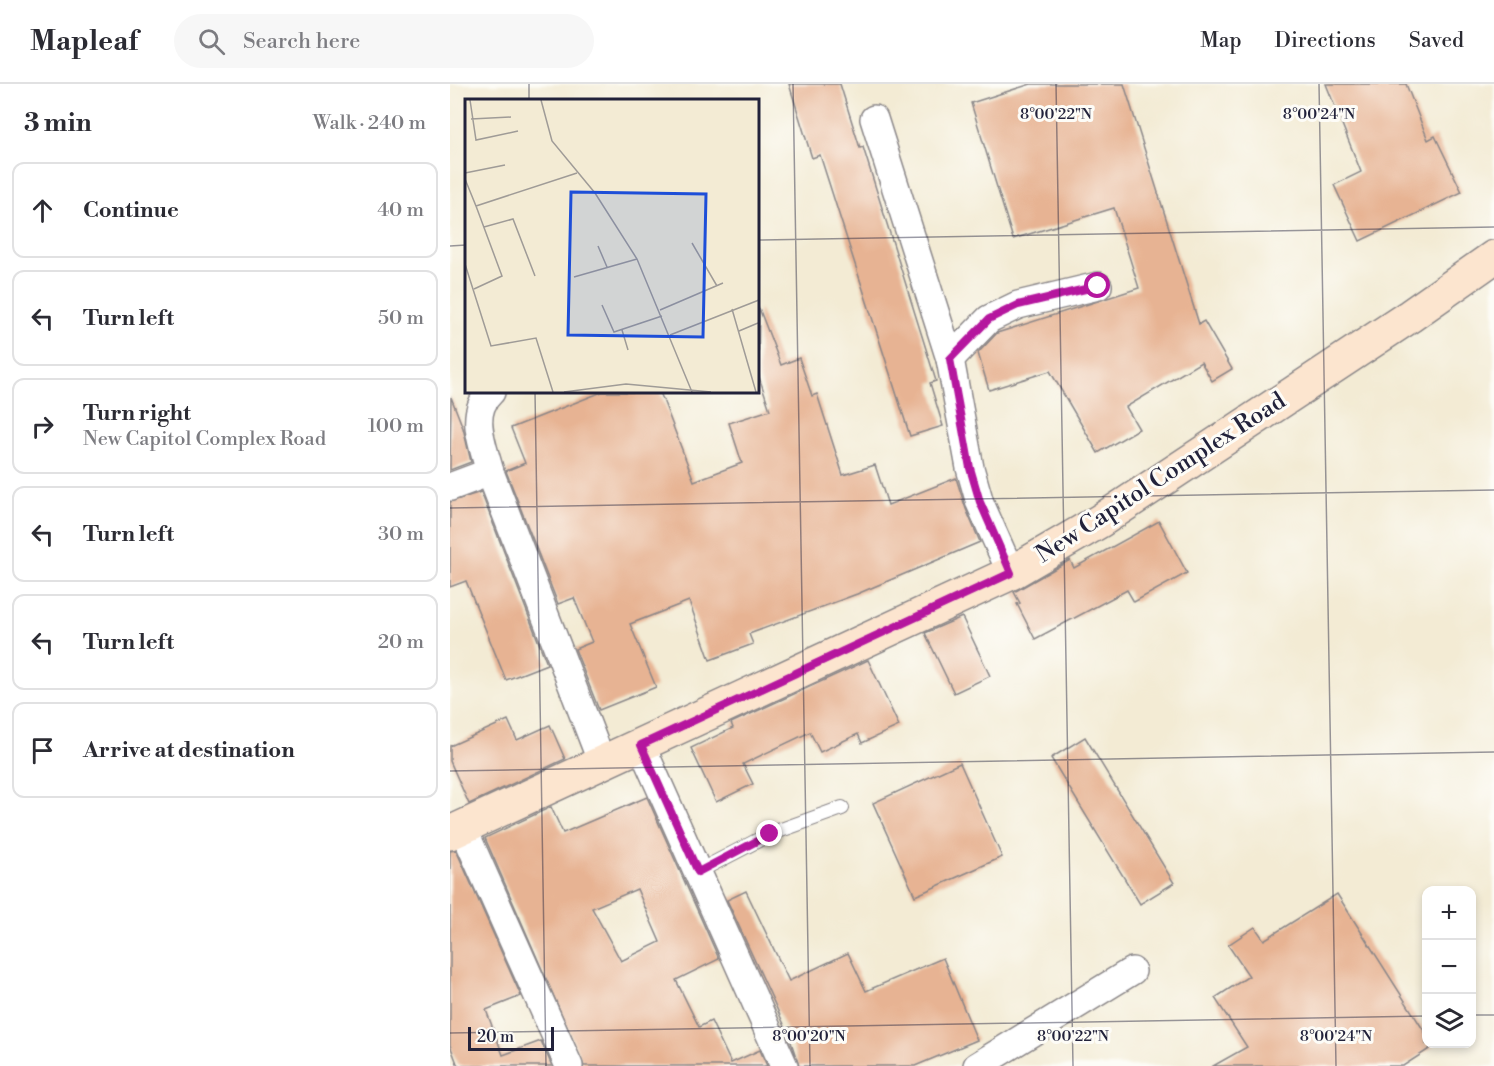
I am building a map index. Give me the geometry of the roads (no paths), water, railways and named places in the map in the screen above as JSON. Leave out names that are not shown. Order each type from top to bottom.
[{"type":"main road","name":"New Capitol Complex Road","points":[[456,831],[1011,573],[1100,521],[1410,316],[1494,257]]},
{"type":"street","points":[[874,119],[950,359],[970,468],[980,502],[1011,573]]},
{"type":"street","points":[[950,359],[989,319],[1018,305],[1098,286]]},
{"type":"street","points":[[490,393],[481,401],[478,414],[479,432],[490,472],[602,763]]},
{"type":"street","points":[[450,487],[490,472]]},
{"type":"street","points":[[641,745],[784,1066]]},
{"type":"street","points":[[456,831],[569,1066]]},
{"type":"street","points":[[977,1066],[1132,971]]},
{"type":"lane","points":[[698,872],[770,834],[842,808]]}]
